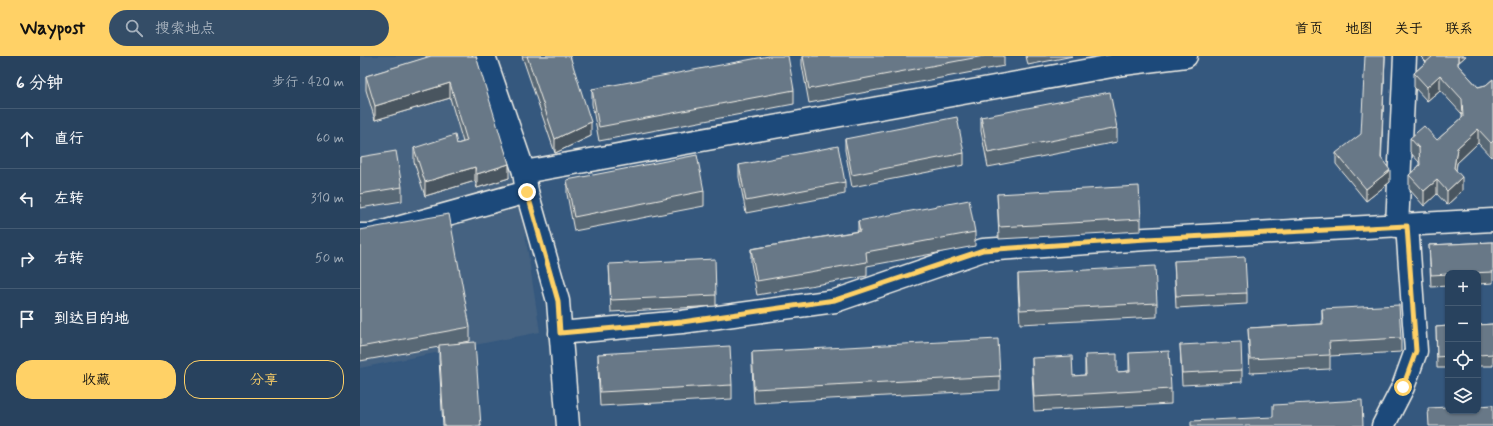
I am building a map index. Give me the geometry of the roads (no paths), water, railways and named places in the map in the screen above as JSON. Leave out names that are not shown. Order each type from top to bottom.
[{"type":"street","points":[[484,56],[525,182],[558,301],[568,426]]},
{"type":"street","points":[[360,235],[372,235],[525,182],[1123,64],[1186,56]]},
{"type":"street","points":[[1383,426],[1403,387],[1416,351],[1402,226],[1405,56]]},
{"type":"street","points":[[560,333],[682,322],[835,300],[983,250],[1146,239],[1493,220]]}]
